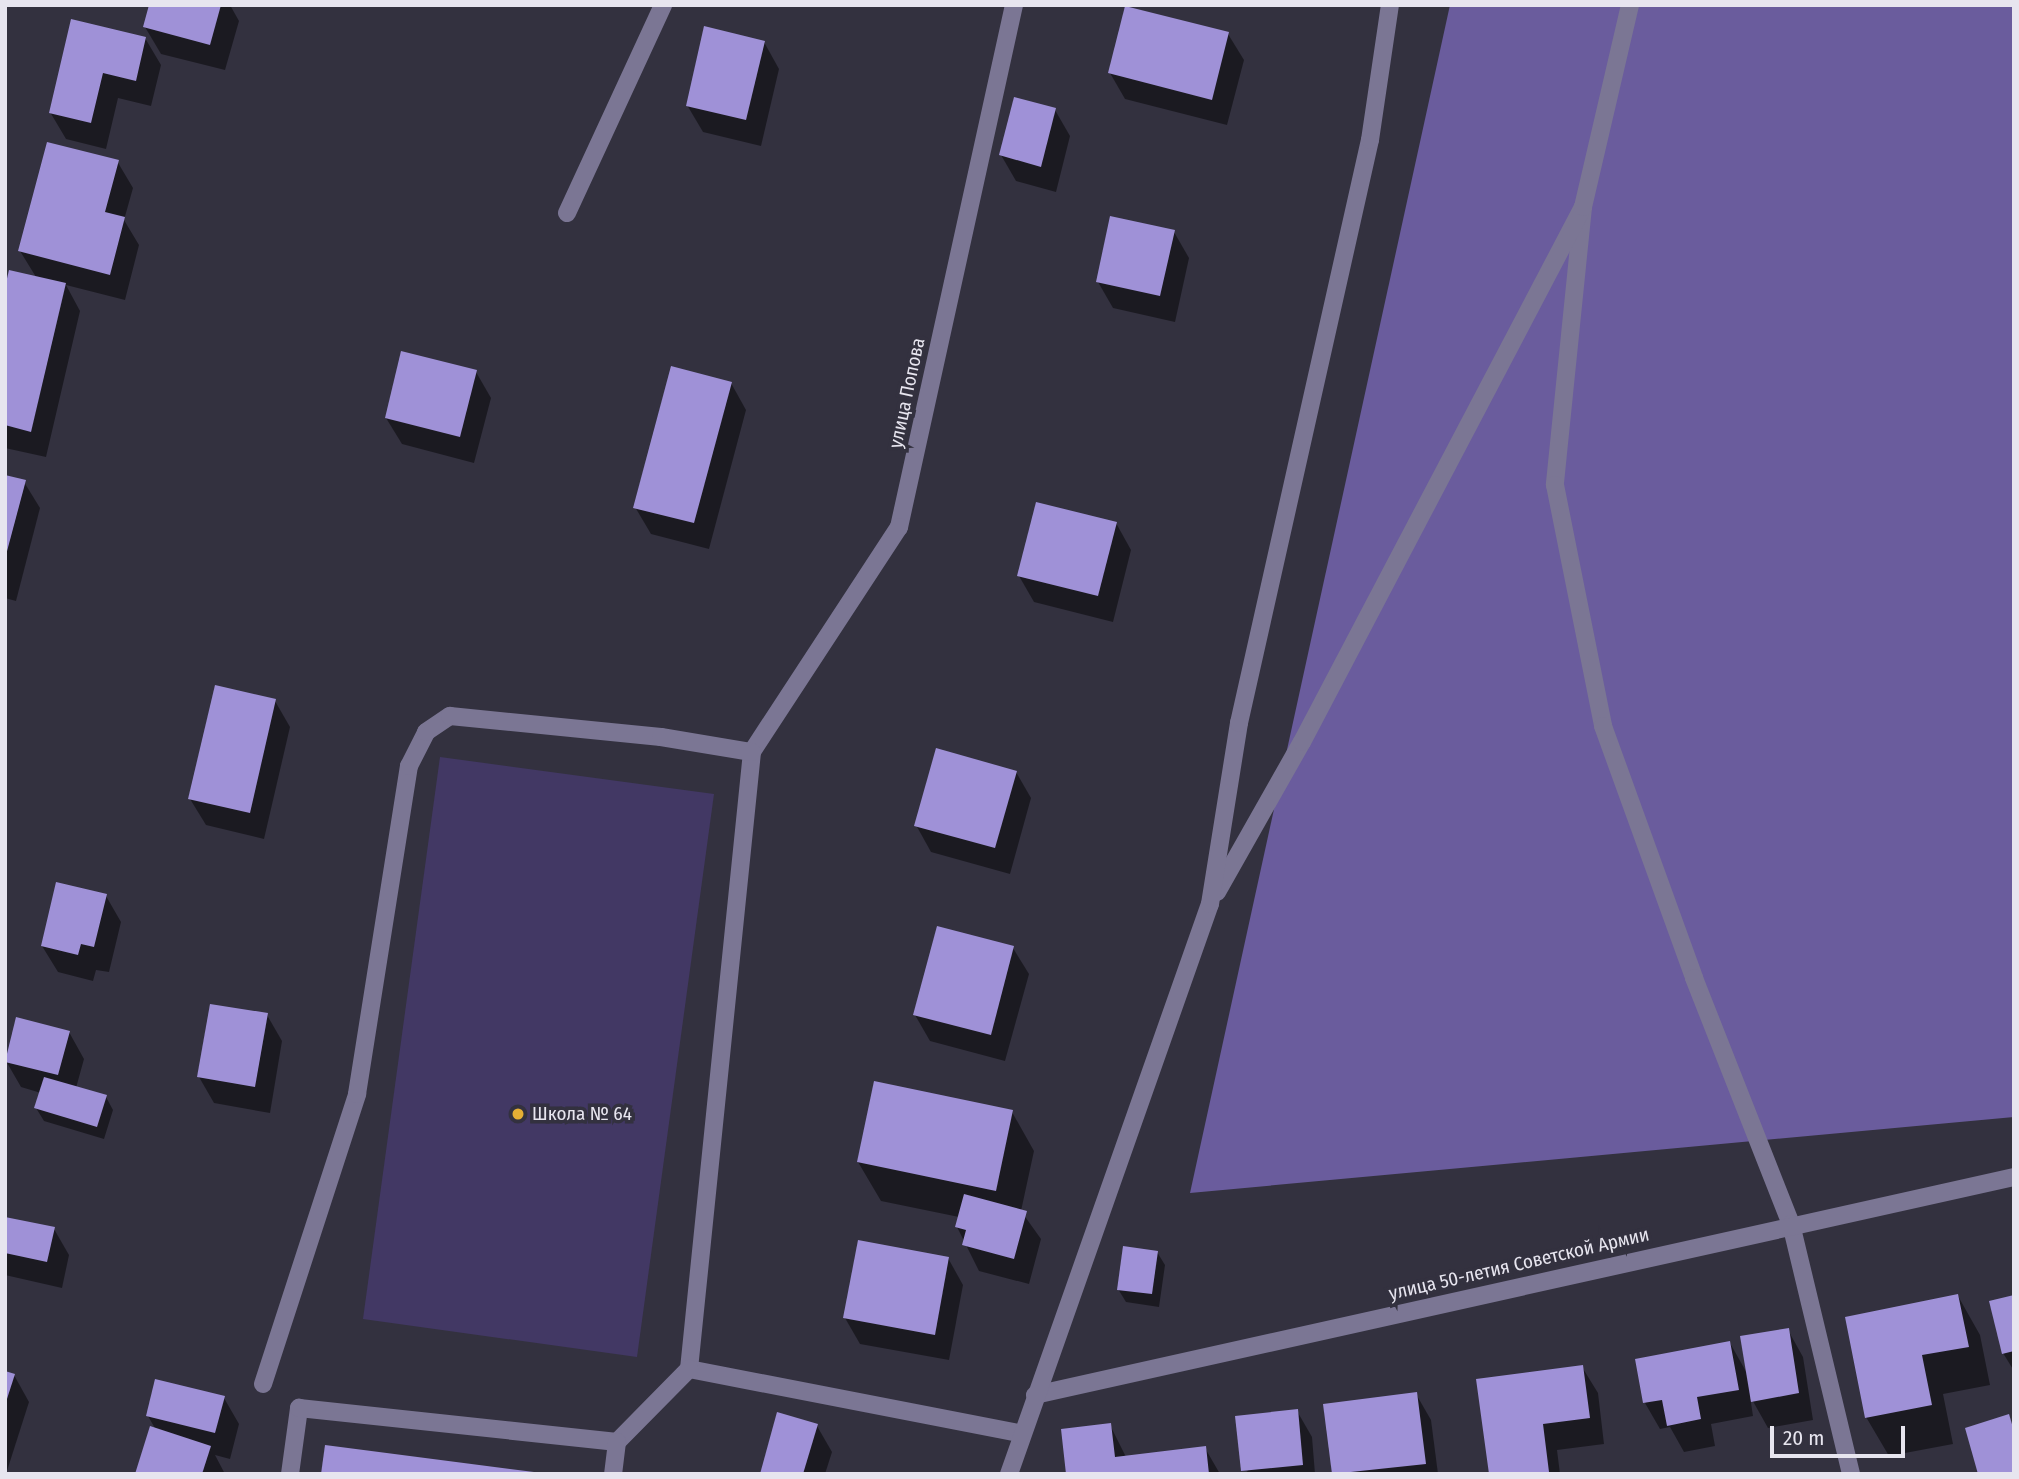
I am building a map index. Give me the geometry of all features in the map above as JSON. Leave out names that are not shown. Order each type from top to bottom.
[{"type":"street","points":[[568,213],[663,5]]},
{"type":"street","name":"улица Попова","points":[[752,752],[899,527],[1014,5]]},
{"type":"street","points":[[1210,904],[1239,723],[1370,140],[1390,5]]},
{"type":"street","points":[[1630,5],[1583,207],[1555,485],[1602,726],[1694,978],[1791,1224],[1851,1474]]},
{"type":"street","points":[[1009,1474],[1210,904],[1302,742],[1583,207]]},
{"type":"street","points":[[263,1384],[357,1094],[410,766],[426,732],[450,716],[661,737],[752,752],[689,1370],[617,1442],[613,1474]]},
{"type":"street","name":"улица 50-летия Советской Армии","points":[[1035,1395],[1791,1224],[2014,1177]]},
{"type":"street","points":[[689,1370],[1022,1434]]},
{"type":"street","points":[[290,1474],[299,1408],[617,1442]]},
{"type":"shaded area","points":[[1450,5],[2014,5],[2014,1117],[1190,1193]]},
{"type":"shaded area","name":"Школа № 64","points":[[440,757],[714,794],[637,1357],[363,1319]]},
{"type":"building","points":[[149,5],[221,5],[210,45],[143,27]]},
{"type":"building","points":[[1125,6],[1229,32],[1212,100],[1108,73]]},
{"type":"building","points":[[71,19],[146,37],[136,81],[103,73],[91,123],[49,113]]},
{"type":"building","points":[[704,26],[765,41],[746,120],[686,106]]},
{"type":"building","points":[[1014,97],[1056,108],[1041,167],[999,155]]},
{"type":"building","points":[[47,142],[119,160],[105,212],[125,217],[110,275],[18,251]]},
{"type":"building","points":[[1110,216],[1175,230],[1160,296],[1096,282]]},
{"type":"building","points":[[9,270],[66,283],[31,432],[5,425],[5,287]]},
{"type":"building","points":[[401,351],[477,370],[460,437],[385,418]]},
{"type":"building","points":[[671,366],[732,382],[694,523],[633,508]]},
{"type":"building","points":[[5,475],[26,480],[6,555],[5,555]]},
{"type":"building","points":[[1036,502],[1117,522],[1098,596],[1017,576]]},
{"type":"building","points":[[215,685],[276,699],[250,813],[188,799]]},
{"type":"building","points":[[936,748],[1017,771],[995,848],[914,826]]},
{"type":"building","points":[[56,882],[107,894],[94,947],[81,944],[78,955],[41,946]]},
{"type":"building","points":[[937,926],[1014,946],[991,1035],[913,1015]]},
{"type":"building","points":[[210,1004],[268,1013],[255,1087],[197,1077]]},
{"type":"building","points":[[16,1017],[70,1031],[58,1075],[5,1062]]},
{"type":"building","points":[[44,1077],[107,1095],[97,1127],[34,1108]]},
{"type":"building","points":[[874,1081],[1013,1110],[996,1191],[857,1162]]},
{"type":"building","points":[[964,1194],[1027,1211],[1014,1259],[962,1245],[966,1230],[955,1227]]},
{"type":"building","points":[[5,1217],[55,1227],[47,1262],[5,1253]]},
{"type":"building","points":[[858,1240],[949,1257],[935,1335],[843,1318]]},
{"type":"building","points":[[1123,1246],[1158,1251],[1152,1294],[1117,1290]]},
{"type":"building","points":[[1958,1294],[1969,1347],[1922,1355],[1932,1405],[1865,1418],[1845,1317]]},
{"type":"building","points":[[2014,1295],[2014,1351],[2002,1354],[1989,1301]]},
{"type":"building","points":[[1789,1328],[1799,1393],[1751,1402],[1740,1336]]},
{"type":"building","points":[[1730,1341],[1739,1390],[1697,1397],[1701,1419],[1667,1426],[1662,1400],[1643,1403],[1635,1359]]},
{"type":"building","points":[[1583,1365],[1590,1418],[1543,1424],[1549,1472],[1489,1474],[1476,1379]]},
{"type":"building","points":[[5,1371],[15,1374],[6,1402],[5,1402]]},
{"type":"building","points":[[155,1379],[225,1396],[215,1433],[146,1416]]},
{"type":"building","points":[[1417,1392],[1426,1464],[1332,1474],[1323,1404]]},
{"type":"building","points":[[1298,1409],[1303,1465],[1241,1471],[1235,1416]]},
{"type":"building","points":[[777,1412],[818,1424],[803,1474],[760,1474]]},
{"type":"building","points":[[2009,1414],[2014,1431],[2014,1474],[1978,1474],[1965,1428]]},
{"type":"building","points":[[1111,1423],[1115,1457],[1206,1446],[1209,1474],[1066,1474],[1061,1429]]},
{"type":"building","points":[[150,1426],[211,1446],[202,1474],[135,1474]]},
{"type":"building","points":[[325,1445],[534,1472],[534,1474],[321,1474]]},
{"type":"place","name":"Школа № 64","points":[[518,1114]]}]
